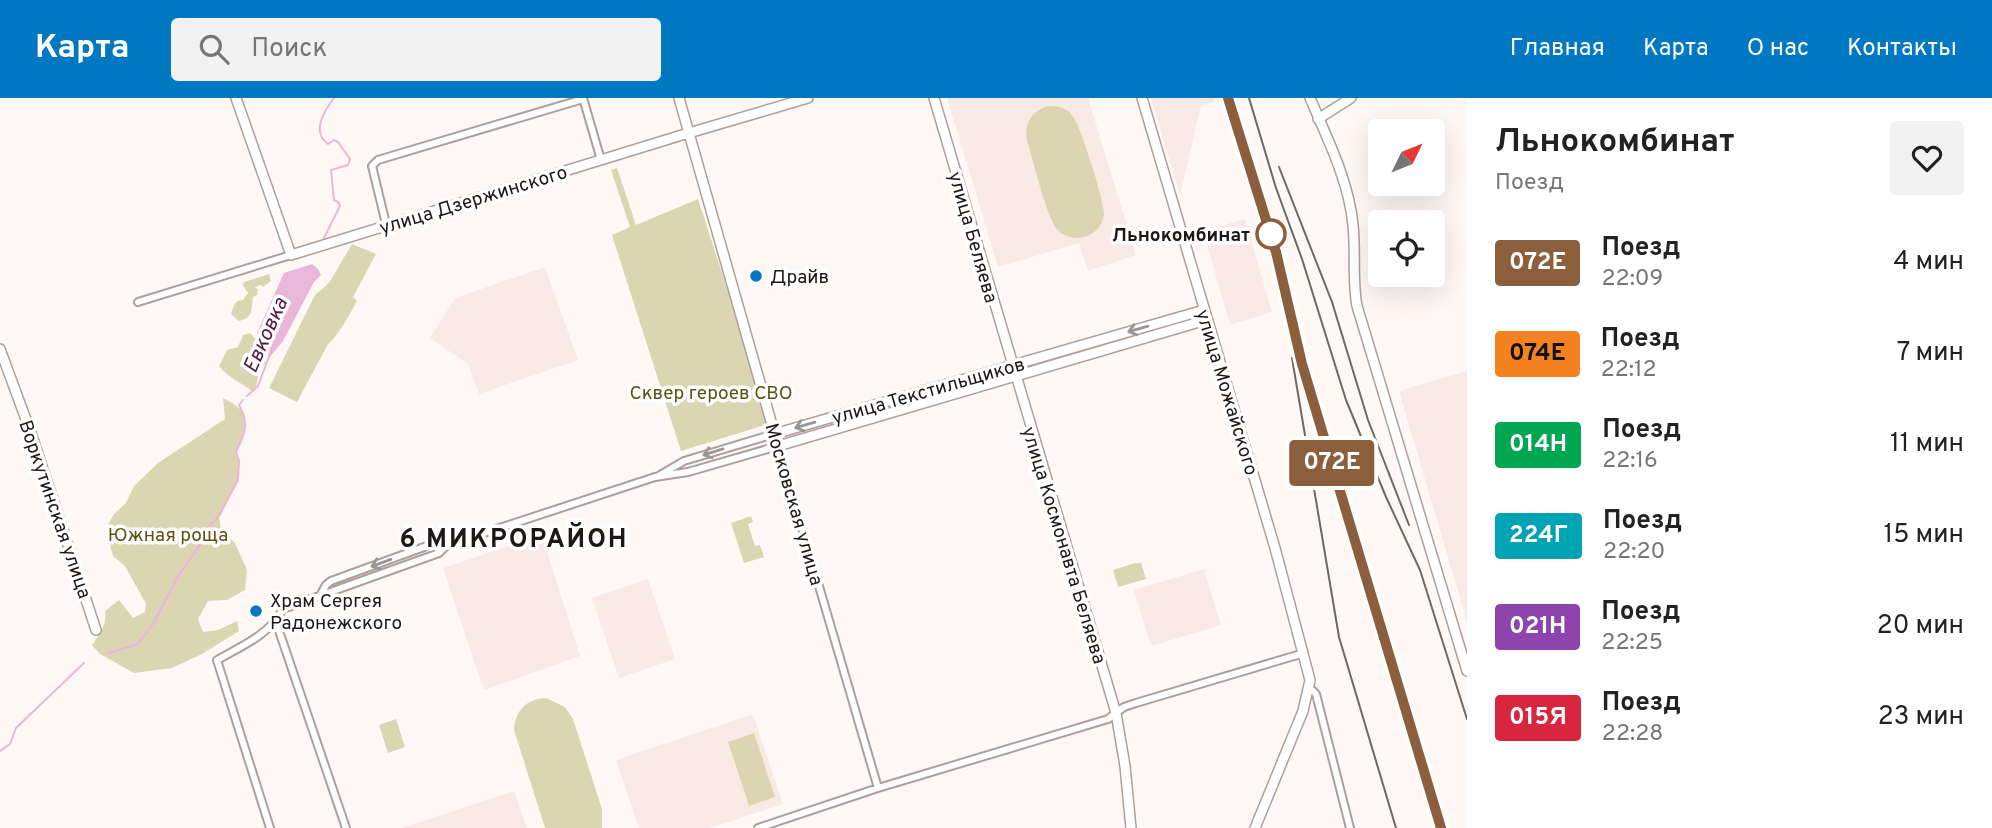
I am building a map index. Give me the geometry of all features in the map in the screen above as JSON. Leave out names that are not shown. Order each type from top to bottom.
[{"type":"street","points":[[236,98],[291,255]]},
{"type":"street","points":[[386,224],[372,166],[378,160],[583,98],[601,160]]},
{"type":"street","name":"Московская улица","points":[[679,98],[878,788]]},
{"type":"street","name":"улица Дзержинского","points":[[138,302],[386,224],[808,98]]},
{"type":"street","name":"улица Беляева","points":[[933,98],[1013,372]]},
{"type":"street","name":"улица Можайского","points":[[1142,98],[1275,548],[1304,653],[1309,687]]},
{"type":"street","points":[[1312,98],[1322,116],[1349,201],[1353,225],[1354,288],[1357,306],[1467,671]]},
{"type":"street","points":[[1322,116],[1351,98]]},
{"type":"street","name":"улица Текстильщиков","points":[[320,596],[331,581],[435,543],[446,545],[655,477],[688,472],[778,446],[1204,310]]},
{"type":"street","name":"улица Текстильщиков","points":[[655,477],[684,461],[774,434],[1206,320]]},
{"type":"street","name":"Воркутинская улица","points":[[0,351],[32,433],[96,630]]},
{"type":"street","name":"улица Космонавта Беляева","points":[[1013,372],[1116,713],[1131,828]]},
{"type":"street","points":[[684,461],[688,472]]},
{"type":"street","name":"улица Текстильщиков","points":[[270,828],[217,660],[264,633],[276,622],[283,609],[439,553],[446,545]]},
{"type":"street","points":[[276,622],[346,828]]},
{"type":"street","points":[[758,828],[878,788],[1108,719],[1124,707],[1183,687],[1304,653]]},
{"type":"street","points":[[1255,828],[1303,711],[1309,687]]},
{"type":"street","points":[[1309,687],[1316,694],[1350,828]]},
{"type":"shaded area","points":[[947,98],[1088,98],[1136,255],[1088,271],[1079,243],[998,267]]},
{"type":"shaded area","points":[[1151,98],[1215,98],[1215,101],[1201,106],[1180,196]]},
{"type":"shaded area","points":[[1245,219],[1272,312],[1230,325],[1203,231]]},
{"type":"shaded area","points":[[545,267],[578,360],[479,394],[468,364],[430,338],[455,298]]},
{"type":"shaded area","points":[[1467,371],[1467,622],[1399,391]]},
{"type":"shaded area","points":[[542,535],[580,656],[484,690],[443,568]]},
{"type":"shaded area","points":[[1204,569],[1221,625],[1151,646],[1134,590]]},
{"type":"shaded area","points":[[648,579],[675,659],[619,678],[592,598]]},
{"type":"shaded area","points":[[753,714],[783,804],[710,828],[639,828],[616,760]]},
{"type":"shaded area","points":[[514,791],[527,828],[402,828]]},
{"type":"green space","points":[[1048,106],[1067,110],[1076,121],[1096,179],[1104,213],[1098,228],[1085,237],[1070,237],[1056,228],[1036,173],[1027,141],[1027,129],[1033,115]]},
{"type":"green space","name":"Сквер героев СВО","points":[[617,168],[636,225],[698,199],[771,423],[681,451],[612,235],[630,227],[611,170]]},
{"type":"green space","points":[[352,244],[376,254],[353,297],[357,301],[340,330],[328,344],[297,402],[269,388],[315,295],[329,283]]},
{"type":"green space","points":[[269,274],[271,281],[263,287],[255,287],[258,290],[253,297],[252,309],[247,318],[239,321],[231,314],[235,304],[243,300],[248,293],[244,282]]},
{"type":"green space","points":[[250,333],[266,353],[265,364],[259,369],[253,392],[226,374],[219,366],[227,350],[238,347],[243,335]]},
{"type":"green space","name":"Южная роща","points":[[223,398],[239,409],[245,420],[243,435],[236,452],[239,461],[238,480],[219,516],[221,530],[235,543],[247,570],[245,590],[227,600],[208,601],[198,619],[203,632],[218,630],[237,621],[239,631],[202,654],[172,668],[134,673],[100,654],[92,645],[104,625],[105,611],[119,600],[133,618],[145,612],[146,604],[125,566],[113,556],[107,534],[109,523],[126,503],[134,486],[158,463],[225,419]]},
{"type":"green space","points":[[751,516],[753,522],[748,524],[755,546],[760,545],[764,557],[744,563],[731,523]]},
{"type":"green space","points":[[1141,563],[1146,579],[1118,587],[1113,570]]},
{"type":"green space","points":[[546,698],[565,707],[573,719],[602,809],[602,828],[545,828],[514,730],[523,707]]},
{"type":"green space","points":[[396,719],[405,747],[388,753],[379,725]]},
{"type":"green space","points":[[754,733],[775,797],[749,806],[728,742]]},
{"type":"water","points":[[312,264],[321,275],[314,282],[283,341],[268,359],[269,348],[257,333],[284,273]]},
{"type":"waterway","name":"Евковка","points":[[324,238],[340,206],[334,200],[331,170],[348,165],[350,159],[338,142],[334,140],[328,144],[320,134],[323,115],[334,98]]},
{"type":"waterway","name":"Евковка","points":[[247,396],[258,386],[269,357]]},
{"type":"waterway","name":"Евковка","points":[[108,653],[138,644],[153,624],[178,576],[198,548],[205,531],[219,516],[238,480],[239,461],[236,452],[245,428],[239,405],[243,400]]},
{"type":"waterway","name":"Евковка","points":[[0,751],[10,744],[16,728],[84,663]]},
{"type":"railway","points":[[1228,98],[1276,252],[1297,344],[1441,828]]},
{"type":"railway","points":[[1249,98],[1346,400],[1420,570],[1467,719]]},
{"type":"railway","points":[[1279,167],[1332,302],[1368,420],[1409,525]]},
{"type":"railway","points":[[1292,358],[1339,637],[1396,828]]},
{"type":"train","name":"072Е","points":[[1228,98],[1276,252],[1302,364],[1441,828]]},
{"type":"place","name":"Льнокомбинат","points":[[1271,234]]},
{"type":"place","name":"Драйв","points":[[756,276]]},
{"type":"place","name":"Храм Сергея Радонежского","points":[[256,611]]},
{"type":"district","name":"6 МИКРОРАЙОН","points":[[514,538]]}]
